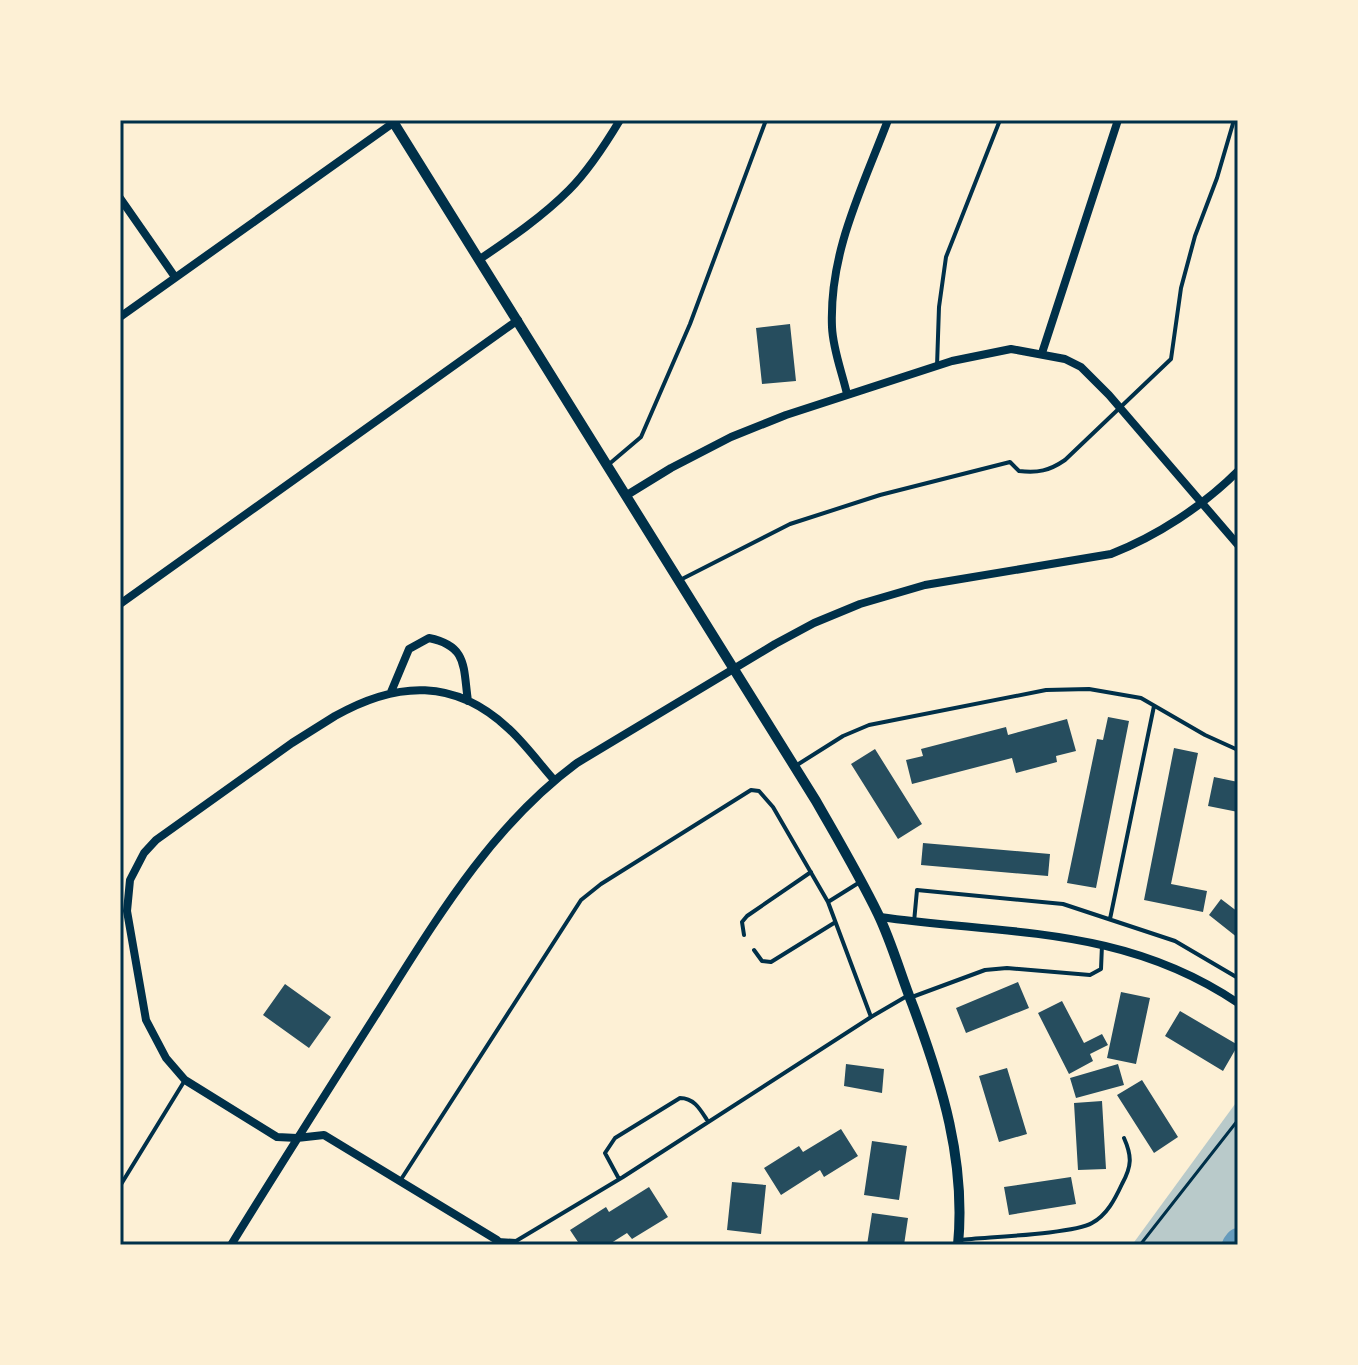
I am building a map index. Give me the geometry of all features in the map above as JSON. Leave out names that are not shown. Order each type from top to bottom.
[{"type":"street","points":[[480,259],[537,219],[570,189],[596,158],[620,120]]},
{"type":"street","points":[[847,394],[832,329],[832,299],[840,246],[854,200],[888,120]]},
{"type":"street","points":[[1042,353],[1118,120]]},
{"type":"street","points":[[120,317],[392,121],[795,766],[880,917],[945,1100],[958,1159],[961,1215],[958,1242]]},
{"type":"street","points":[[120,198],[175,277]]},
{"type":"street","points":[[120,604],[518,320]]},
{"type":"street","points":[[627,495],[731,437],[847,394],[988,351],[1011,349],[1042,353],[1081,367],[1203,501],[1238,545]]},
{"type":"street","points":[[231,1245],[441,912],[503,831],[554,780],[577,763],[814,623],[886,595],[925,585],[1111,554],[1136,544],[1203,501],[1238,471]]},
{"type":"street","points":[[391,692],[409,649],[429,638],[447,642],[462,658],[468,701]]},
{"type":"street","points":[[497,1240],[324,1135],[277,1137],[185,1080],[166,1058],[146,1020],[127,911],[130,880],[144,853],[176,825],[292,743],[359,702],[391,692],[426,689],[468,701],[511,730],[554,780]]},
{"type":"street","points":[[880,917],[1032,932],[1102,945],[1156,959],[1190,973],[1238,1003]]},
{"type":"lane","points":[[608,465],[641,437],[690,324],[766,120]]},
{"type":"lane","points":[[937,366],[939,307],[946,257],[1000,120]]},
{"type":"lane","points":[[680,580],[790,524],[880,495],[1010,462],[1019,471],[1034,473],[1049,470],[1065,460],[1171,359],[1185,275],[1234,120]]},
{"type":"lane","points":[[795,766],[843,736],[869,725],[1046,690],[1104,691],[1141,698],[1238,750]]},
{"type":"lane","points":[[1110,919],[1154,706]]},
{"type":"lane","points":[[400,1181],[581,900],[601,884],[751,790],[763,795],[773,807],[828,902],[871,1017]]},
{"type":"lane","points":[[744,935],[742,922],[747,916],[811,872]]},
{"type":"lane","points":[[828,902],[861,881]]},
{"type":"lane","points":[[914,922],[917,890],[1063,904],[1175,941],[1238,978]]},
{"type":"lane","points":[[754,950],[762,961],[771,962],[835,922]]},
{"type":"lane","points":[[497,1240],[516,1241],[909,996],[985,970],[1007,968],[1090,975],[1101,969],[1102,945]]},
{"type":"lane","points":[[120,1186],[185,1080]]},
{"type":"lane","points":[[619,1179],[605,1153],[615,1138],[680,1098],[687,1098],[696,1104],[708,1121]]},
{"type":"lane","points":[[958,1242],[1091,1224],[1111,1206],[1130,1169],[1131,1152],[1124,1138]]},
{"type":"path","points":[[1140,1245],[1238,1120]]},
{"type":"shaded area","points":[[1238,1100],[1238,1245],[1132,1245]]},
{"type":"building","points":[[790,324],[796,381],[762,384],[756,328]]},
{"type":"building","points":[[1108,717],[1129,721],[1096,888],[1067,883],[1097,739],[1103,740]]},
{"type":"building","points":[[1067,719],[1076,751],[1056,756],[1057,762],[1016,773],[1012,758],[912,784],[906,760],[923,756],[921,749],[1006,727],[1008,735]]},
{"type":"building","points":[[1174,748],[1198,753],[1171,884],[1207,891],[1203,912],[1144,900]]},
{"type":"building","points":[[875,749],[922,824],[898,839],[851,764]]},
{"type":"building","points":[[1214,777],[1238,782],[1238,812],[1208,806]]},
{"type":"building","points":[[923,843],[1050,854],[1048,876],[921,865]]},
{"type":"building","points":[[1221,899],[1238,912],[1238,938],[1209,915]]},
{"type":"building","points":[[1018,982],[1029,1008],[966,1033],[956,1008]]},
{"type":"building","points":[[285,984],[331,1017],[309,1048],[263,1015]]},
{"type":"building","points":[[1121,992],[1150,998],[1136,1064],[1107,1058]]},
{"type":"building","points":[[1062,1001],[1084,1043],[1102,1034],[1108,1045],[1090,1054],[1093,1061],[1069,1074],[1038,1013]]},
{"type":"building","points":[[1180,1011],[1238,1045],[1223,1071],[1165,1036]]},
{"type":"building","points":[[846,1064],[884,1069],[882,1093],[844,1086]]},
{"type":"building","points":[[1118,1064],[1124,1085],[1076,1098],[1070,1078]]},
{"type":"building","points":[[1007,1068],[1027,1134],[999,1142],[979,1076]]},
{"type":"building","points":[[1142,1080],[1178,1137],[1154,1153],[1117,1095]]},
{"type":"building","points":[[1102,1101],[1106,1169],[1078,1170],[1074,1103]]},
{"type":"building","points":[[841,1129],[858,1156],[824,1177],[820,1170],[781,1195],[764,1168],[799,1146],[803,1152]]},
{"type":"building","points":[[872,1141],[907,1146],[899,1200],[864,1195]]},
{"type":"building","points":[[1071,1177],[1076,1204],[1009,1215],[1004,1187]]},
{"type":"building","points":[[732,1182],[766,1185],[761,1234],[727,1230]]},
{"type":"building","points":[[649,1187],[668,1217],[632,1239],[627,1233],[608,1245],[580,1245],[570,1230],[606,1207],[609,1212]]},
{"type":"building","points":[[872,1213],[908,1218],[904,1245],[867,1245]]},
{"type":"waterway","points":[[1235,1245],[1238,1241]]}]
